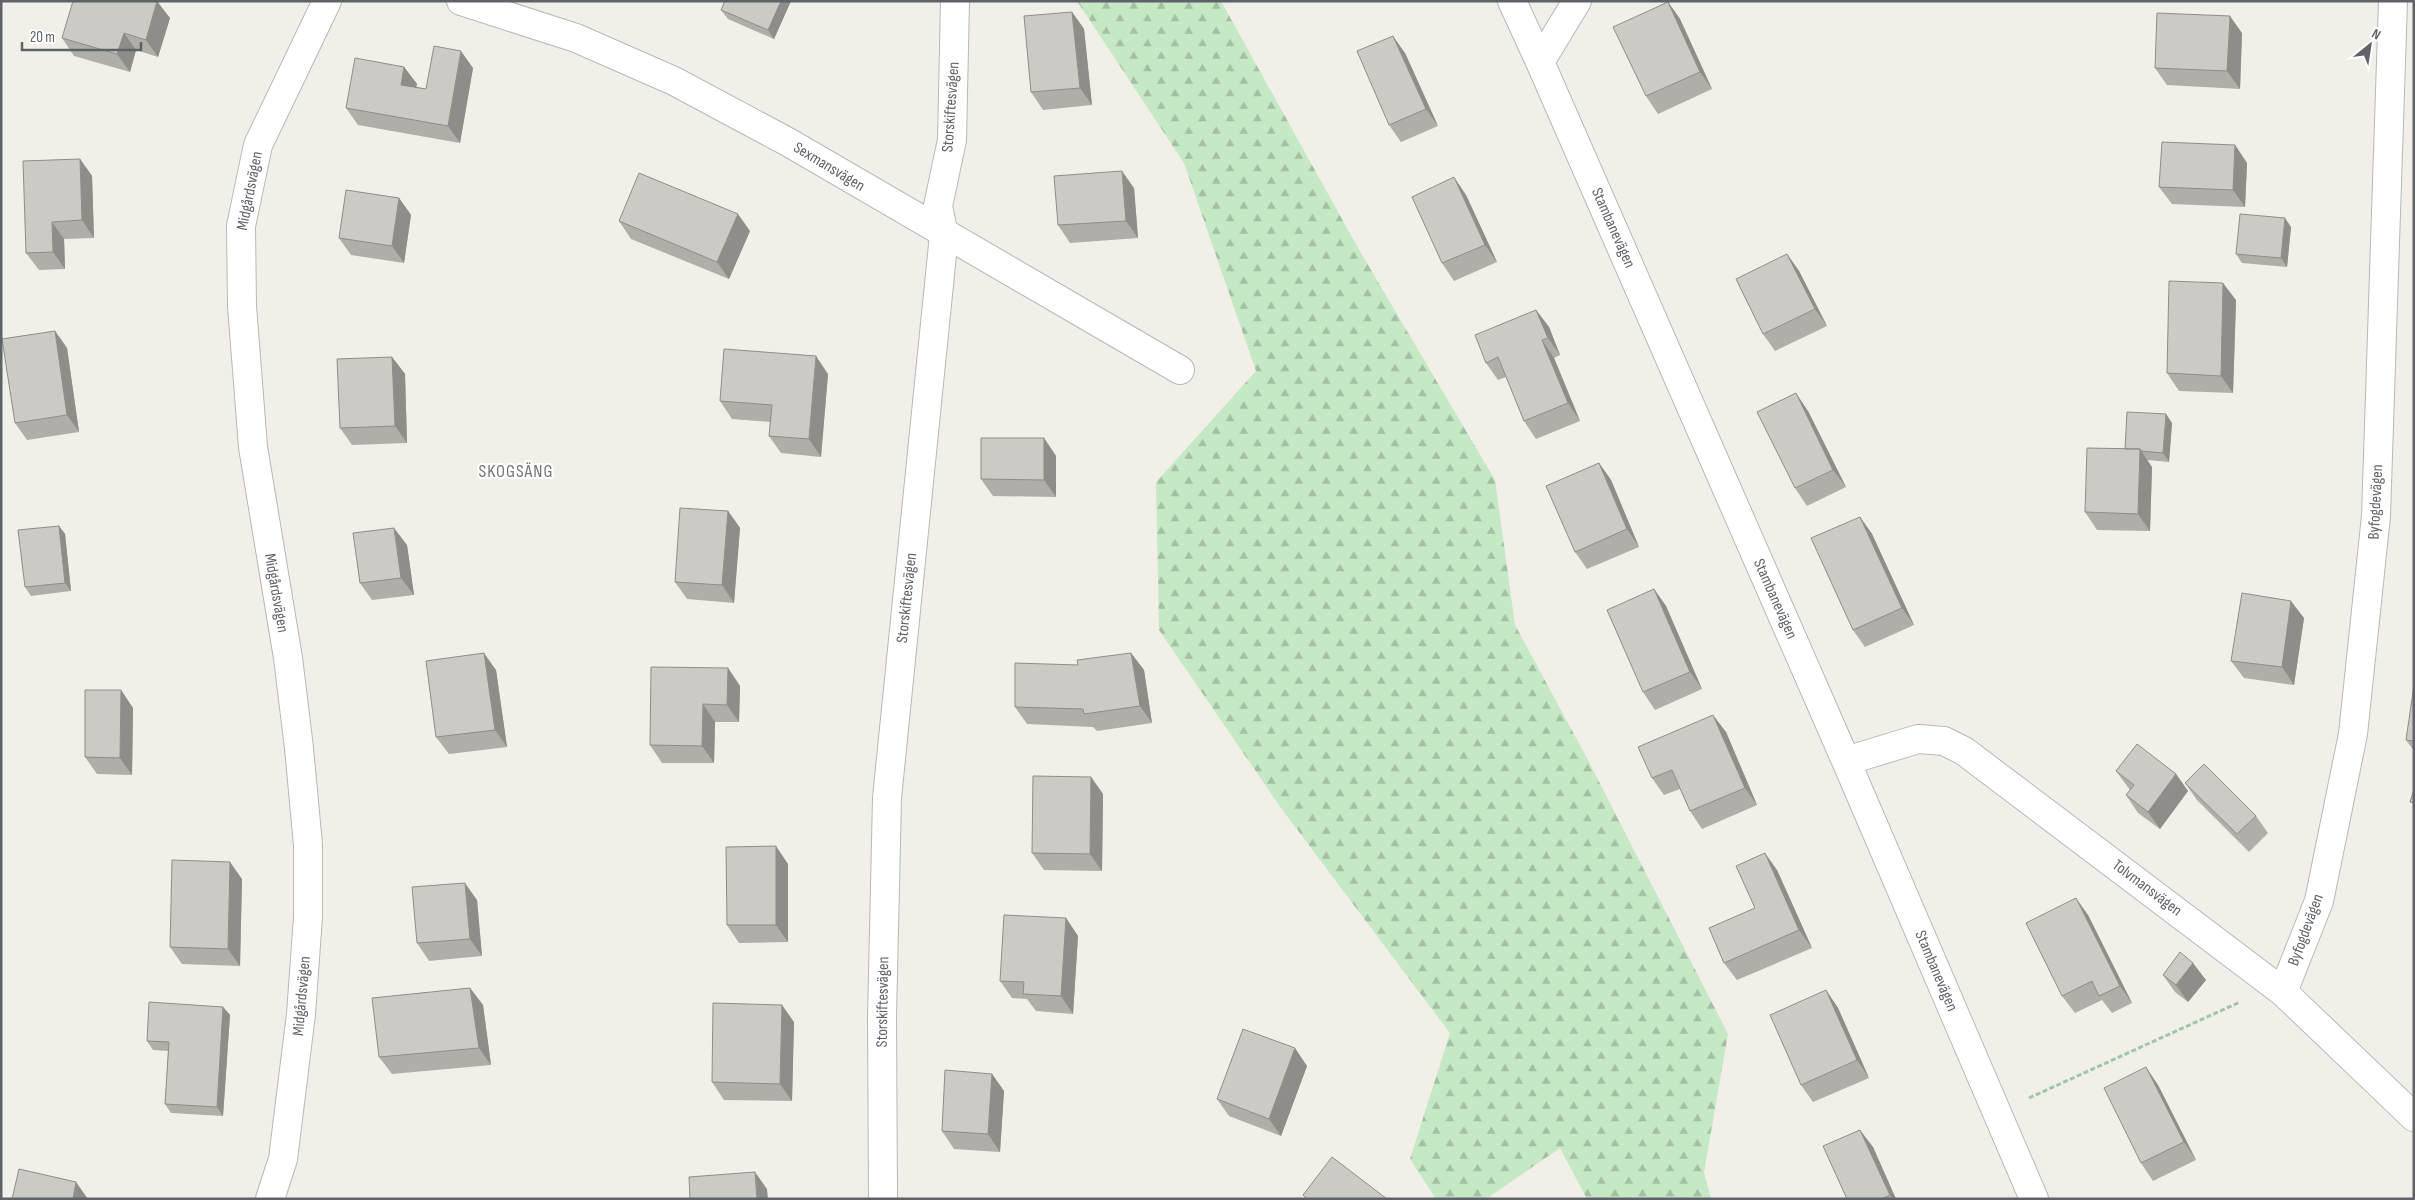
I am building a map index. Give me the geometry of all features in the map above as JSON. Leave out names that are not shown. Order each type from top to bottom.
[{"type":"street","name":"Midgårdsvägen","points":[[270,1199],[283,1159],[301,1014],[308,917],[308,845],[288,658],[253,447],[242,306],[241,226],[258,145],[327,1]]},
{"type":"street","name":"Sexmansvägen","points":[[461,1],[576,38],[674,81],[788,142],[944,235],[1180,370]]},
{"type":"street","name":"Storskiftesvägen","points":[[883,1199],[882,1017],[887,798],[944,235],[938,206],[952,140],[955,1]]},
{"type":"street","name":"Stambanevägen","points":[[1512,1],[1846,761],[2034,1199]]},
{"type":"street","points":[[1540,62],[1577,1]]},
{"type":"street","name":"Byfogdevägen","points":[[2283,992],[2319,901],[2353,734],[2376,516],[2393,1]]},
{"type":"street","name":"Tolvmansvägen","points":[[1846,761],[1918,739],[1944,741],[1964,751],[2283,992],[2414,1117]]},
{"type":"path","points":[[2026,1100],[2260,993],[2283,992]]},
{"type":"green space","points":[[1077,1],[1221,1],[1358,248],[1495,480],[1515,625],[1589,762],[1728,1034],[1704,1172],[1711,1199],[1587,1199],[1560,1148],[1486,1199],[1436,1199],[1410,1159],[1450,1033],[1281,808],[1159,630],[1156,482],[1256,371],[1184,163]]},
{"type":"building","points":[[73,1],[157,1],[146,40],[124,33],[117,54],[62,38]]},
{"type":"building","points":[[725,1],[781,1],[768,30],[721,10]]},
{"type":"building","points":[[1668,2],[1700,72],[1646,96],[1613,27]]},
{"type":"building","points":[[1072,12],[1080,88],[1031,92],[1024,16]]},
{"type":"building","points":[[2157,13],[2230,16],[2227,71],[2155,68]]},
{"type":"building","points":[[1393,36],[1426,109],[1389,125],[1357,51]]},
{"type":"building","points":[[434,46],[461,51],[448,126],[346,108],[355,58],[404,67],[401,85],[426,89]]},
{"type":"building","points":[[2162,142],[2235,145],[2233,190],[2159,187]]},
{"type":"building","points":[[80,159],[82,220],[52,222],[53,252],[26,253],[23,161]]},
{"type":"building","points":[[1122,171],[1126,221],[1058,225],[1054,176]]},
{"type":"building","points":[[639,173],[738,214],[717,262],[619,221]]},
{"type":"building","points":[[1454,177],[1485,245],[1442,263],[1412,197]]},
{"type":"building","points":[[346,190],[399,198],[392,246],[339,238]]},
{"type":"building","points":[[2240,214],[2285,218],[2281,258],[2236,254]]},
{"type":"building","points":[[1787,254],[1815,309],[1763,334],[1736,279]]},
{"type":"building","points":[[2169,281],[2223,283],[2221,376],[2167,373]]},
{"type":"building","points":[[1536,310],[1548,338],[1542,340],[1568,403],[1524,421],[1498,357],[1486,363],[1475,335]]},
{"type":"building","points":[[55,331],[67,415],[15,423],[2,339]]},
{"type":"building","points":[[724,349],[816,356],[809,439],[769,436],[772,405],[720,401]]},
{"type":"building","points":[[392,357],[395,426],[340,428],[337,359]]},
{"type":"building","points":[[1796,393],[1833,470],[1795,488],[1757,412]]},
{"type":"building","points":[[2127,412],[2166,414],[2163,453],[2141,451],[2140,449],[2125,449]]},
{"type":"building","points":[[981,438],[1044,438],[1044,480],[981,479]]},
{"type":"building","points":[[2087,448],[2140,449],[2138,514],[2085,512]]},
{"type":"building","points":[[1599,463],[1627,529],[1575,552],[1546,486]]},
{"type":"building","points":[[680,508],[728,511],[722,585],[675,582]]},
{"type":"building","points":[[1860,517],[1902,608],[1853,630],[1811,538]]},
{"type":"building","points":[[59,526],[65,583],[25,587],[18,530]]},
{"type":"building","points":[[394,528],[401,578],[360,583],[353,533]]},
{"type":"building","points":[[1654,589],[1690,672],[1643,692],[1607,610]]},
{"type":"building","points":[[2242,593],[2291,601],[2282,667],[2231,661]]},
{"type":"building","points":[[484,653],[495,730],[436,737],[426,661]]},
{"type":"building","points":[[1131,653],[1140,706],[1084,714],[1083,709],[1015,707],[1015,663],[1078,665],[1077,660]]},
{"type":"building","points":[[651,667],[728,668],[727,705],[703,704],[702,746],[650,745]]},
{"type":"building","points":[[2414,685],[2414,741],[2406,740]]},
{"type":"building","points":[[85,690],[121,690],[120,758],[85,757]]},
{"type":"building","points":[[1713,715],[1745,788],[1690,811],[1672,770],[1652,778],[1638,747]]},
{"type":"building","points":[[2137,744],[2176,774],[2148,812],[2126,795],[2134,785],[2116,771]]},
{"type":"building","points":[[2204,764],[2256,816],[2237,834],[2185,783]]},
{"type":"building","points":[[1033,776],[1091,777],[1090,854],[1032,853]]},
{"type":"building","points":[[2414,789],[2414,803],[2410,802]]},
{"type":"building","points":[[776,846],[776,925],[727,925],[726,847]]},
{"type":"building","points":[[1765,853],[1799,930],[1724,963],[1709,928],[1755,908],[1736,866]]},
{"type":"building","points":[[172,860],[230,862],[228,949],[170,947]]},
{"type":"building","points":[[465,883],[470,939],[417,943],[412,887]]},
{"type":"building","points":[[2076,898],[2120,986],[2099,996],[2092,981],[2062,996],[2026,923]]},
{"type":"building","points":[[1004,915],[1066,918],[1061,996],[1023,994],[1024,982],[1000,981]]},
{"type":"building","points":[[2180,952],[2193,963],[2176,985],[2163,975]]},
{"type":"building","points":[[470,988],[479,1048],[379,1057],[372,998]]},
{"type":"building","points":[[1826,990],[1857,1060],[1801,1085],[1770,1015]]},
{"type":"building","points":[[149,1002],[223,1007],[217,1107],[165,1104],[169,1042],[147,1041]]},
{"type":"building","points":[[713,1003],[782,1005],[780,1084],[712,1082]]},
{"type":"building","points":[[1243,1029],[1295,1048],[1269,1119],[1217,1099]]},
{"type":"building","points":[[2146,1067],[2184,1142],[2141,1163],[2104,1088]]},
{"type":"building","points":[[945,1070],[992,1074],[988,1134],[942,1131]]},
{"type":"building","points":[[1860,1130],[1890,1195],[1881,1199],[1847,1199],[1823,1146]]},
{"type":"building","points":[[1332,1157],[1387,1199],[1307,1199],[1303,1195]]},
{"type":"building","points":[[19,1169],[76,1182],[73,1199],[12,1199]]},
{"type":"building","points":[[755,1172],[757,1199],[690,1199],[689,1177]]},
{"type":"district","name":"SKOGSÄNG","points":[[516,471]]}]
